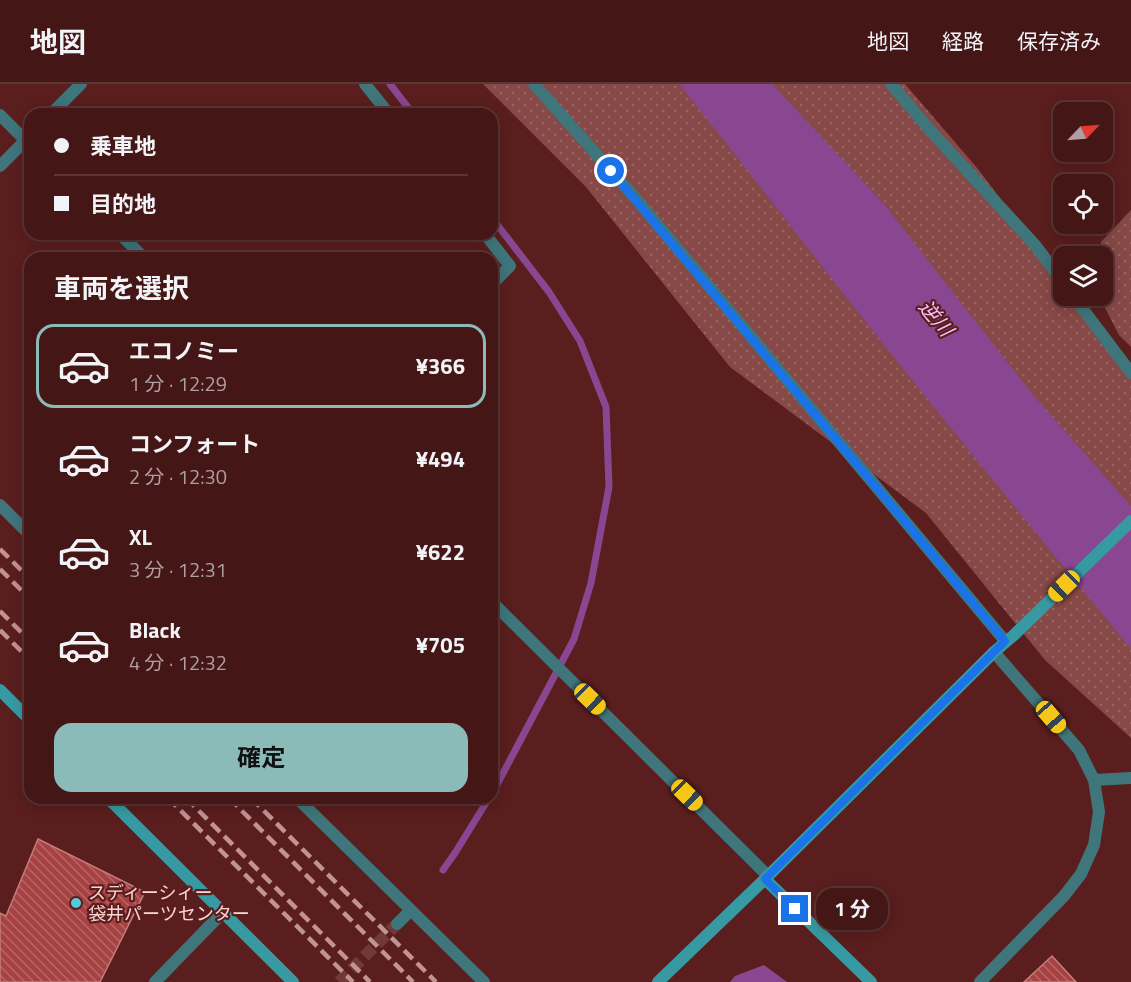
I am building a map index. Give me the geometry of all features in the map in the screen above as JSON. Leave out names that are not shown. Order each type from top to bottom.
[{"type":"street","points":[[57,108],[81,84]]},
{"type":"street","points":[[365,84],[384,108]]},
{"type":"street","points":[[534,84],[637,200],[1010,638]]},
{"type":"street","points":[[891,84],[1035,245],[1053,269]]},
{"type":"street","points":[[0,115],[24,136]]},
{"type":"street","points":[[0,166],[24,144]]},
{"type":"street","points":[[126,240],[138,252]]},
{"type":"street","points":[[490,240],[510,266],[498,278]]},
{"type":"street","points":[[1081,306],[1131,373]]},
{"type":"street","points":[[0,505],[24,529]]},
{"type":"street","points":[[658,982],[994,652],[1131,521]]},
{"type":"street","points":[[498,608],[871,982]]},
{"type":"street","points":[[980,982],[1064,896],[1081,874],[1094,845],[1099,812],[1094,780],[1079,750],[994,652]]},
{"type":"street","points":[[0,690],[24,714]]},
{"type":"street","points":[[1094,780],[1131,778]]},
{"type":"street","points":[[114,804],[293,982]]},
{"type":"street","points":[[303,804],[484,982]]},
{"type":"street","points":[[397,924],[411,910]]},
{"type":"street","points":[[155,982],[223,912]]},
{"type":"shaded area","points":[[483,84],[905,84],[978,169],[1053,269],[1053,306],[1081,306],[1131,373],[1131,738],[1045,660],[926,513],[730,367],[586,187]]},
{"type":"shaded area","points":[[1131,210],[1131,347],[1119,335],[1104,306],[1113,306],[1113,246],[1101,246],[1101,242],[1108,234],[1113,234],[1113,229]]},
{"type":"water","name":"逆川","points":[[679,84],[772,84],[884,204],[1033,395],[1131,506],[1131,649],[920,389]]},
{"type":"water","points":[[764,965],[787,982],[730,982],[735,976]]},
{"type":"building","name":"スディーシィー 袋井パーツセンター","points":[[38,839],[145,892],[100,982],[0,982],[0,913],[6,916]]},
{"type":"building","points":[[1052,956],[1076,982],[1024,982]]},
{"type":"waterway","points":[[390,84],[408,108]]},
{"type":"waterway","points":[[498,226],[549,292],[580,341],[606,407],[609,487],[591,583],[574,639],[498,783]]},
{"type":"waterway","points":[[443,870],[485,804]]},
{"type":"tunnel","points":[[339,982],[397,924]]},
{"type":"railway","points":[[0,549],[24,573]]},
{"type":"railway","points":[[0,569],[24,593]]},
{"type":"railway","points":[[0,611],[24,635]]},
{"type":"railway","points":[[0,630],[24,654]]},
{"type":"railway","points":[[174,804],[353,982]]},
{"type":"railway","points":[[192,804],[370,982]]},
{"type":"railway","points":[[235,804],[413,982]]},
{"type":"railway","points":[[257,804],[436,982]]},
{"type":"place","name":"スディーシィー 袋井パーツセンター","points":[[76,903]]},
{"type":"route","points":[[611,171],[1005,641],[765,879],[795,909]]}]
